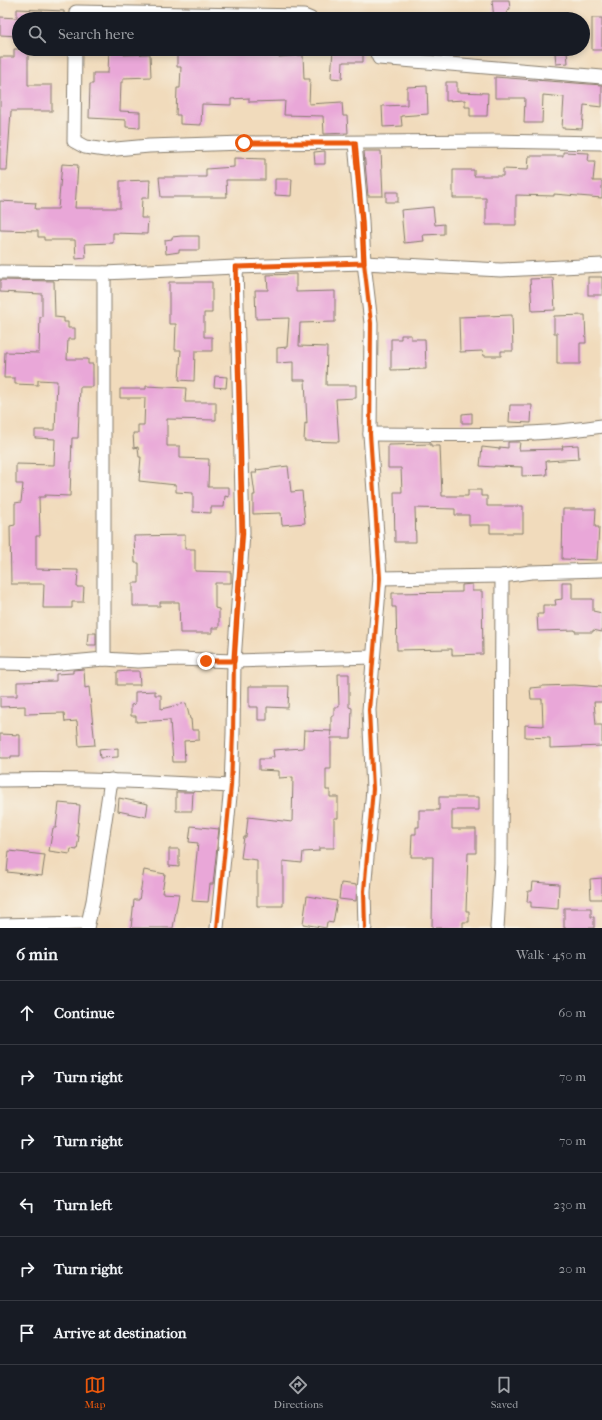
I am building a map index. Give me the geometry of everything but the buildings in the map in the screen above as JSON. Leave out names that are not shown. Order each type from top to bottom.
[{"type":"street","points":[[76,10],[152,12]]},
{"type":"street","points":[[75,56],[74,141],[84,147],[105,150],[172,145],[244,143],[494,141],[602,142]]},
{"type":"street","points":[[378,56],[379,58],[602,77]]},
{"type":"street","points":[[355,143],[364,263],[371,323],[370,434],[380,578],[369,710],[373,789],[364,891],[365,928]]},
{"type":"street","points":[[0,272],[104,274],[236,267],[364,263],[501,270],[602,265]]},
{"type":"street","points":[[217,928],[232,786],[234,661],[242,533],[236,267]]},
{"type":"street","points":[[104,274],[104,659]]},
{"type":"street","points":[[370,434],[492,434],[573,431],[602,426]]},
{"type":"street","points":[[380,578],[502,576],[516,573],[602,570]]},
{"type":"street","points":[[497,928],[502,863],[502,576]]},
{"type":"street","points":[[0,663],[50,664],[104,659],[138,661],[177,659],[234,661],[374,657]]},
{"type":"street","points":[[0,780],[111,780],[232,786]]},
{"type":"street","points":[[0,925],[87,925],[93,901],[111,780]]},
{"type":"cycle path","points":[[355,143],[364,263],[371,323],[370,434],[380,578],[369,710],[373,789],[364,891],[365,928]]},
{"type":"cycle path","points":[[217,928],[231,786],[234,661],[243,533],[236,267]]},
{"type":"route","points":[[206,661],[234,661],[242,533],[236,267],[364,263],[355,143],[244,143]]}]
